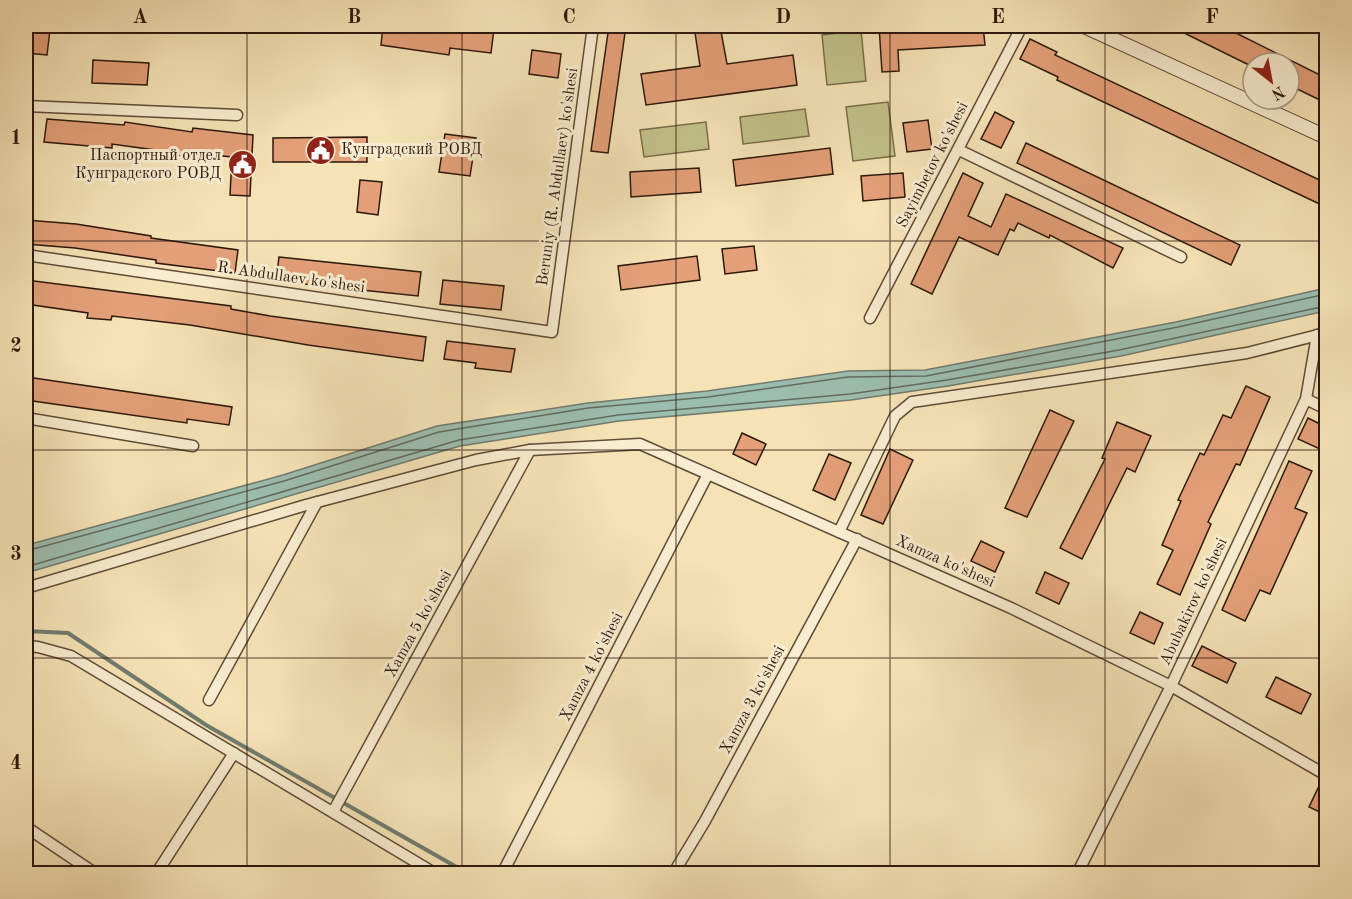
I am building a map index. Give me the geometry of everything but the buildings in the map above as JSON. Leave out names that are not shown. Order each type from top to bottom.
[{"type":"street","name":"Beruniy (R. Abdullaev) ko'shesi","points":[[552,332],[593,26]]},
{"type":"street","name":"Sayimbetov ko'shesi","points":[[870,318],[1022,26]]},
{"type":"street","points":[[1084,26],[1326,137]]},
{"type":"street","points":[[26,106],[237,115]]},
{"type":"street","points":[[959,150],[1181,257]]},
{"type":"street","name":"R. Abdullaev ko'shesi","points":[[26,255],[552,332]]},
{"type":"street","points":[[839,532],[895,416],[912,402],[1247,352],[1322,334]]},
{"type":"street","name":"Abubakirov ko'shesi","points":[[1077,873],[1171,686],[1306,399],[1322,334]]},
{"type":"street","points":[[1306,399],[1326,409]]},
{"type":"street","points":[[26,418],[193,446]]},
{"type":"street","name":"Xamza ko'shesi","points":[[26,588],[317,502],[476,460],[530,450],[640,444],[1011,608],[1171,686],[1326,775]]},
{"type":"street","name":"Xamza 5 ko'shesi","points":[[333,812],[530,450]]},
{"type":"street","name":"Xamza 4 ko'shesi","points":[[502,873],[708,474]]},
{"type":"street","points":[[208,700],[317,502]]},
{"type":"street","name":"Xamza 3 ko'shesi","points":[[673,873],[710,810],[856,539]]},
{"type":"street","points":[[26,646],[39,646],[70,656],[436,873]]},
{"type":"street","points":[[156,873],[234,753]]},
{"type":"street","points":[[26,827],[96,873]]},
{"type":"green space","points":[[861,30],[866,81],[827,85],[822,35]]},
{"type":"green space","points":[[888,102],[895,156],[853,161],[846,107]]},
{"type":"green space","points":[[805,109],[809,136],[743,144],[740,117]]},
{"type":"green space","points":[[706,122],[709,149],[644,157],[640,130]]},
{"type":"water","points":[[1326,288],[1326,311],[1121,356],[851,400],[619,421],[460,446],[26,573],[26,546],[31,544],[283,475],[437,426],[588,403],[707,391],[848,371],[925,370],[1176,322]]},
{"type":"waterway","points":[[26,631],[68,633],[206,725],[469,874]]},
{"type":"place","name":"Кунградский РОВД","points":[[320,150]]},
{"type":"place","name":"Паспортный отдел Кунградского РОВД","points":[[242,165]]}]
